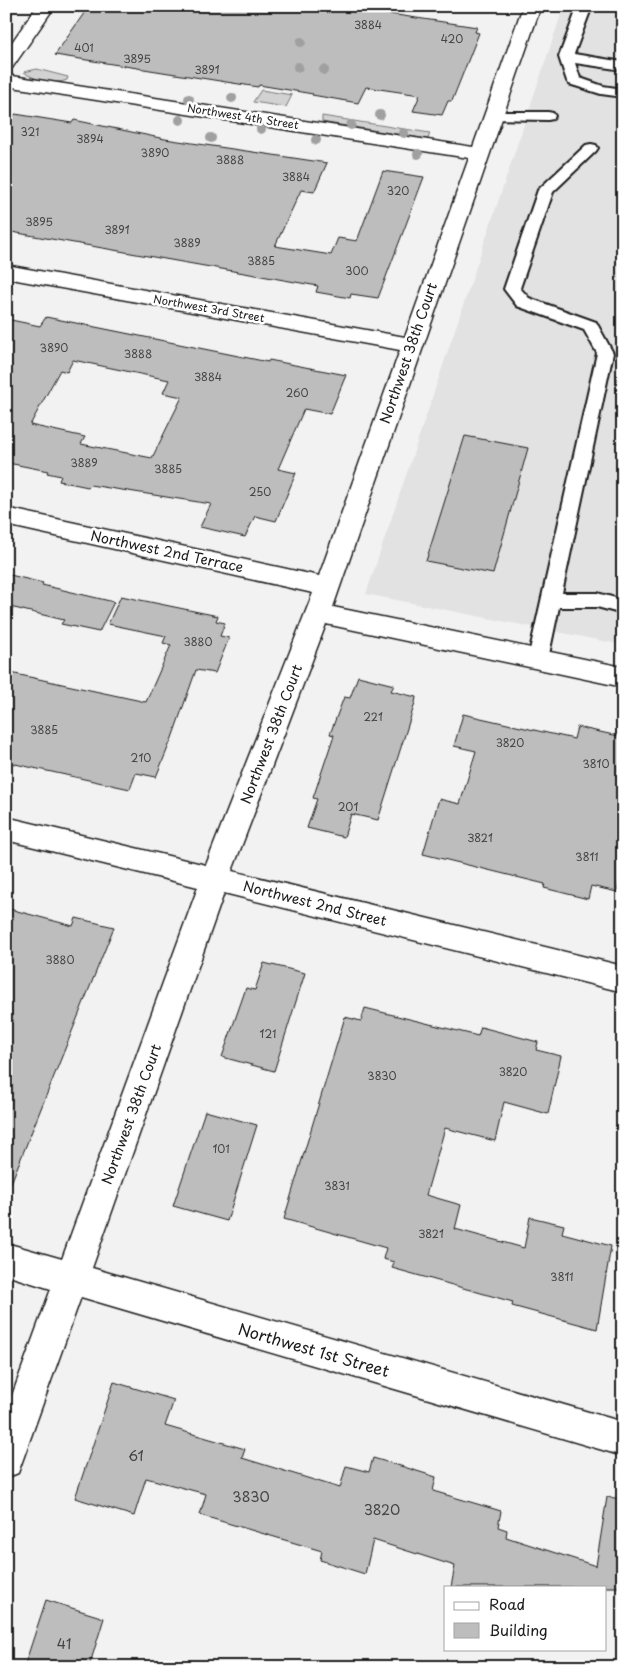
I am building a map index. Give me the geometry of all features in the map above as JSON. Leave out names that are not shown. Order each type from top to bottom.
[{"type":"street","points":[[6,64],[46,6]]},
{"type":"street","name":"Northwest 38th Court","points":[[6,1461],[215,879],[318,613],[531,6]]},
{"type":"street","name":"Northwest 4th Street","points":[[6,80],[479,154]]},
{"type":"street","name":"Northwest 3rd Street","points":[[6,271],[411,345]]},
{"type":"street","name":"Northwest 2nd Terrace","points":[[6,516],[327,587]]},
{"type":"street","points":[[318,613],[623,677]]},
{"type":"street","name":"Northwest 2nd Street","points":[[6,828],[623,979]]},
{"type":"street","name":"Northwest 1st Street","points":[[6,1259],[623,1438]]},
{"type":"lane","points":[[585,6],[566,57],[574,81],[601,90],[623,93]]},
{"type":"lane","points":[[566,57],[623,66]]},
{"type":"lane","points":[[571,72],[623,80]]},
{"type":"lane","points":[[493,116],[548,116]]},
{"type":"lane","points":[[538,659],[605,353],[590,326],[523,302],[512,289],[546,190],[591,148]]},
{"type":"lane","points":[[551,600],[597,600],[623,607]]},
{"type":"shaded area","points":[[564,6],[623,6],[623,645],[366,594]]},
{"type":"shaded area","points":[[37,69],[68,77],[67,80],[51,82],[33,77],[24,72]]},
{"type":"shaded area","points":[[261,90],[292,95],[286,107],[253,102]]},
{"type":"shaded area","points":[[322,116],[430,133],[428,139],[322,122]]},
{"type":"building","points":[[89,6],[336,6],[477,27],[475,32],[479,33],[452,101],[448,101],[442,115],[413,111],[420,95],[366,87],[358,103],[259,85],[258,87],[55,55]]},
{"type":"building","points":[[15,114],[72,123],[74,120],[165,139],[327,163],[314,192],[301,190],[275,246],[331,255],[338,238],[357,241],[383,171],[424,177],[378,298],[351,294],[350,298],[316,292],[318,286],[6,231],[6,126]]},
{"type":"building","points":[[46,317],[268,362],[269,360],[346,375],[330,414],[304,409],[278,469],[296,473],[276,521],[255,516],[245,537],[200,527],[211,504],[90,485],[88,487],[59,481],[61,476],[47,473],[48,471],[8,463],[6,466],[6,319],[40,326]],"holes":[[[73,360],[169,380],[163,393],[182,397],[152,458],[81,444],[85,437],[30,425],[60,370],[67,372]]]},
{"type":"building","points":[[465,436],[528,448],[493,574],[426,561]]},
{"type":"building","points":[[6,574],[43,583],[42,585],[114,602],[99,632],[61,624],[64,620],[6,606]]},
{"type":"building","points":[[121,596],[218,616],[216,621],[225,623],[220,636],[229,638],[215,673],[196,670],[156,777],[136,773],[130,789],[6,762],[6,672],[146,702],[171,645],[163,643],[166,636],[108,624]]},
{"type":"building","points":[[358,676],[394,685],[391,691],[416,697],[378,820],[351,814],[344,837],[307,828],[317,799],[313,798],[334,735],[330,734],[344,697],[350,698]]},
{"type":"building","points":[[463,714],[574,739],[577,727],[623,737],[623,864],[617,892],[591,886],[588,899],[544,888],[545,884],[423,854],[439,799],[460,804],[476,751],[454,746]]},
{"type":"building","points":[[6,908],[73,926],[76,918],[114,927],[7,1193]]},
{"type":"building","points":[[264,963],[305,973],[274,1071],[222,1057],[246,988],[255,990]]},
{"type":"building","points":[[365,1008],[478,1036],[481,1027],[538,1042],[536,1050],[561,1056],[548,1114],[504,1102],[495,1141],[445,1128],[426,1195],[461,1205],[455,1229],[524,1248],[530,1217],[564,1225],[562,1233],[611,1246],[597,1329],[512,1306],[513,1302],[392,1268],[394,1262],[383,1259],[386,1248],[284,1219],[345,1017],[361,1021]]},
{"type":"building","points":[[205,1111],[257,1125],[227,1221],[173,1206]]},
{"type":"building","points":[[114,1382],[174,1400],[165,1426],[245,1449],[242,1458],[340,1488],[346,1466],[369,1472],[373,1458],[436,1477],[433,1491],[501,1511],[498,1527],[507,1530],[506,1537],[596,1566],[607,1497],[623,1499],[623,1587],[451,1586],[455,1566],[373,1540],[365,1574],[320,1560],[322,1551],[200,1515],[206,1494],[146,1478],[134,1516],[75,1498]]},
{"type":"building","points":[[46,1600],[104,1618],[89,1667],[24,1667]]}]
